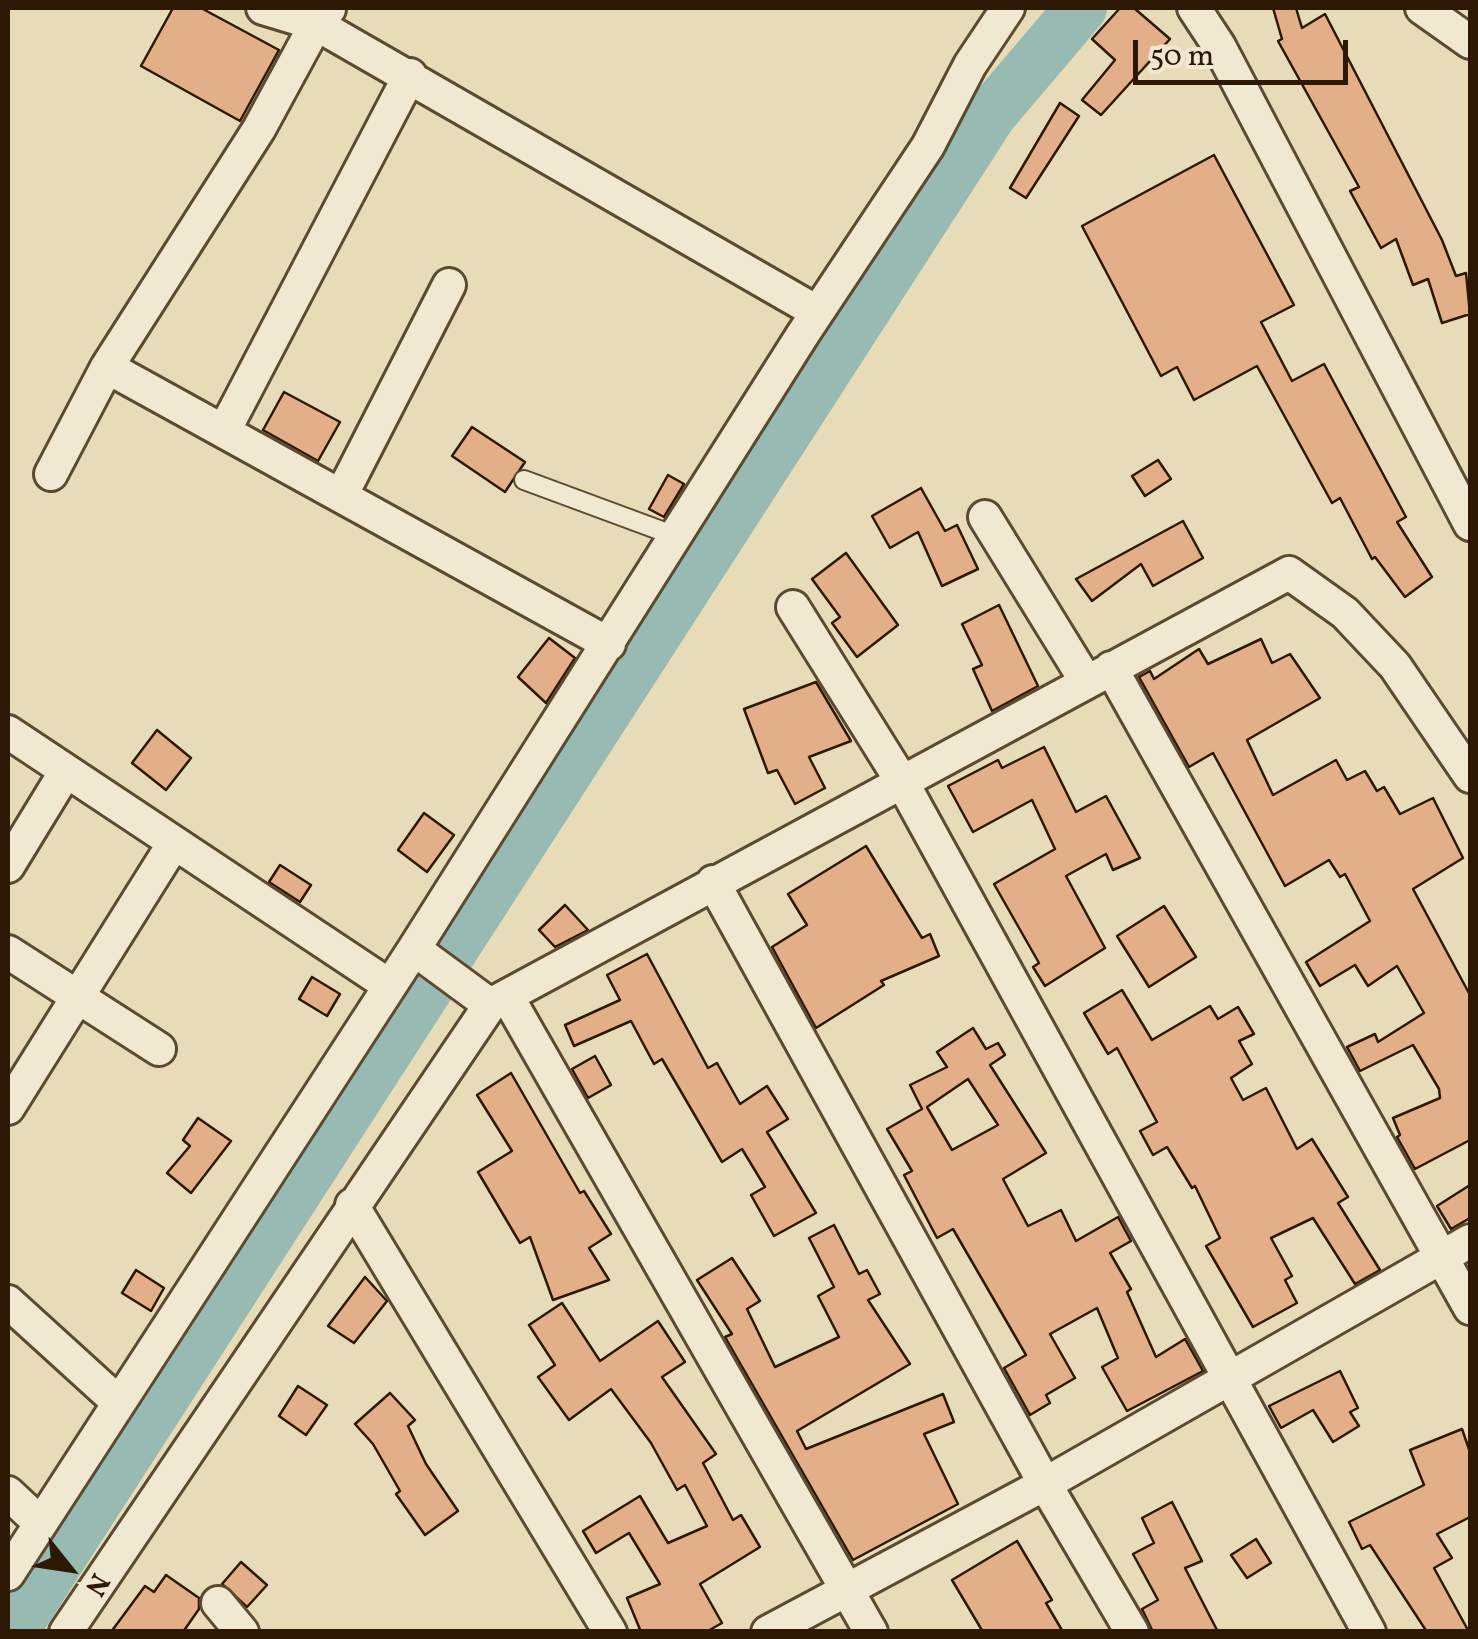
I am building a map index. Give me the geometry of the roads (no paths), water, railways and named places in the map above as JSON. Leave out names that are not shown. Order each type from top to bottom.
[{"type":"street","points":[[263,8],[323,16],[410,75],[817,312]]},
{"type":"street","points":[[8,1574],[390,986],[420,953],[817,312],[928,146],[970,65],[1008,8]]},
{"type":"street","points":[[1194,8],[1220,46],[1470,524]]},
{"type":"street","points":[[1422,8],[1470,42]]},
{"type":"street","points":[[50,474],[107,367],[259,129],[323,16]]},
{"type":"street","points":[[224,431],[410,75]]},
{"type":"street","points":[[340,496],[449,285]]},
{"type":"street","points":[[107,367],[609,644]]},
{"type":"street","points":[[985,517],[1098,674],[1456,1249],[1470,1308]]},
{"type":"street","points":[[66,1632],[489,996],[713,882],[1288,572],[1345,613],[1396,666],[1470,776]]},
{"type":"street","points":[[793,607],[901,780],[1370,1632]]},
{"type":"street","points":[[8,732],[390,986]]},
{"type":"street","points":[[8,866],[66,771]]},
{"type":"street","points":[[8,1108],[174,843]]},
{"type":"street","points":[[713,882],[1045,1484],[1132,1632]]},
{"type":"street","points":[[8,952],[159,1049]]},
{"type":"street","points":[[420,953],[489,996],[872,1632]]},
{"type":"street","points":[[352,1206],[610,1632]]},
{"type":"street","points":[[768,1632],[1232,1380],[1456,1249]]},
{"type":"street","points":[[8,1302],[120,1403]]},
{"type":"street","points":[[8,1493],[40,1523]]},
{"type":"street","points":[[218,1603],[242,1632]]},
{"type":"lane","points":[[524,480],[678,537]]},
{"type":"waterway","points":[[12,1632],[991,114],[1081,8]]}]
